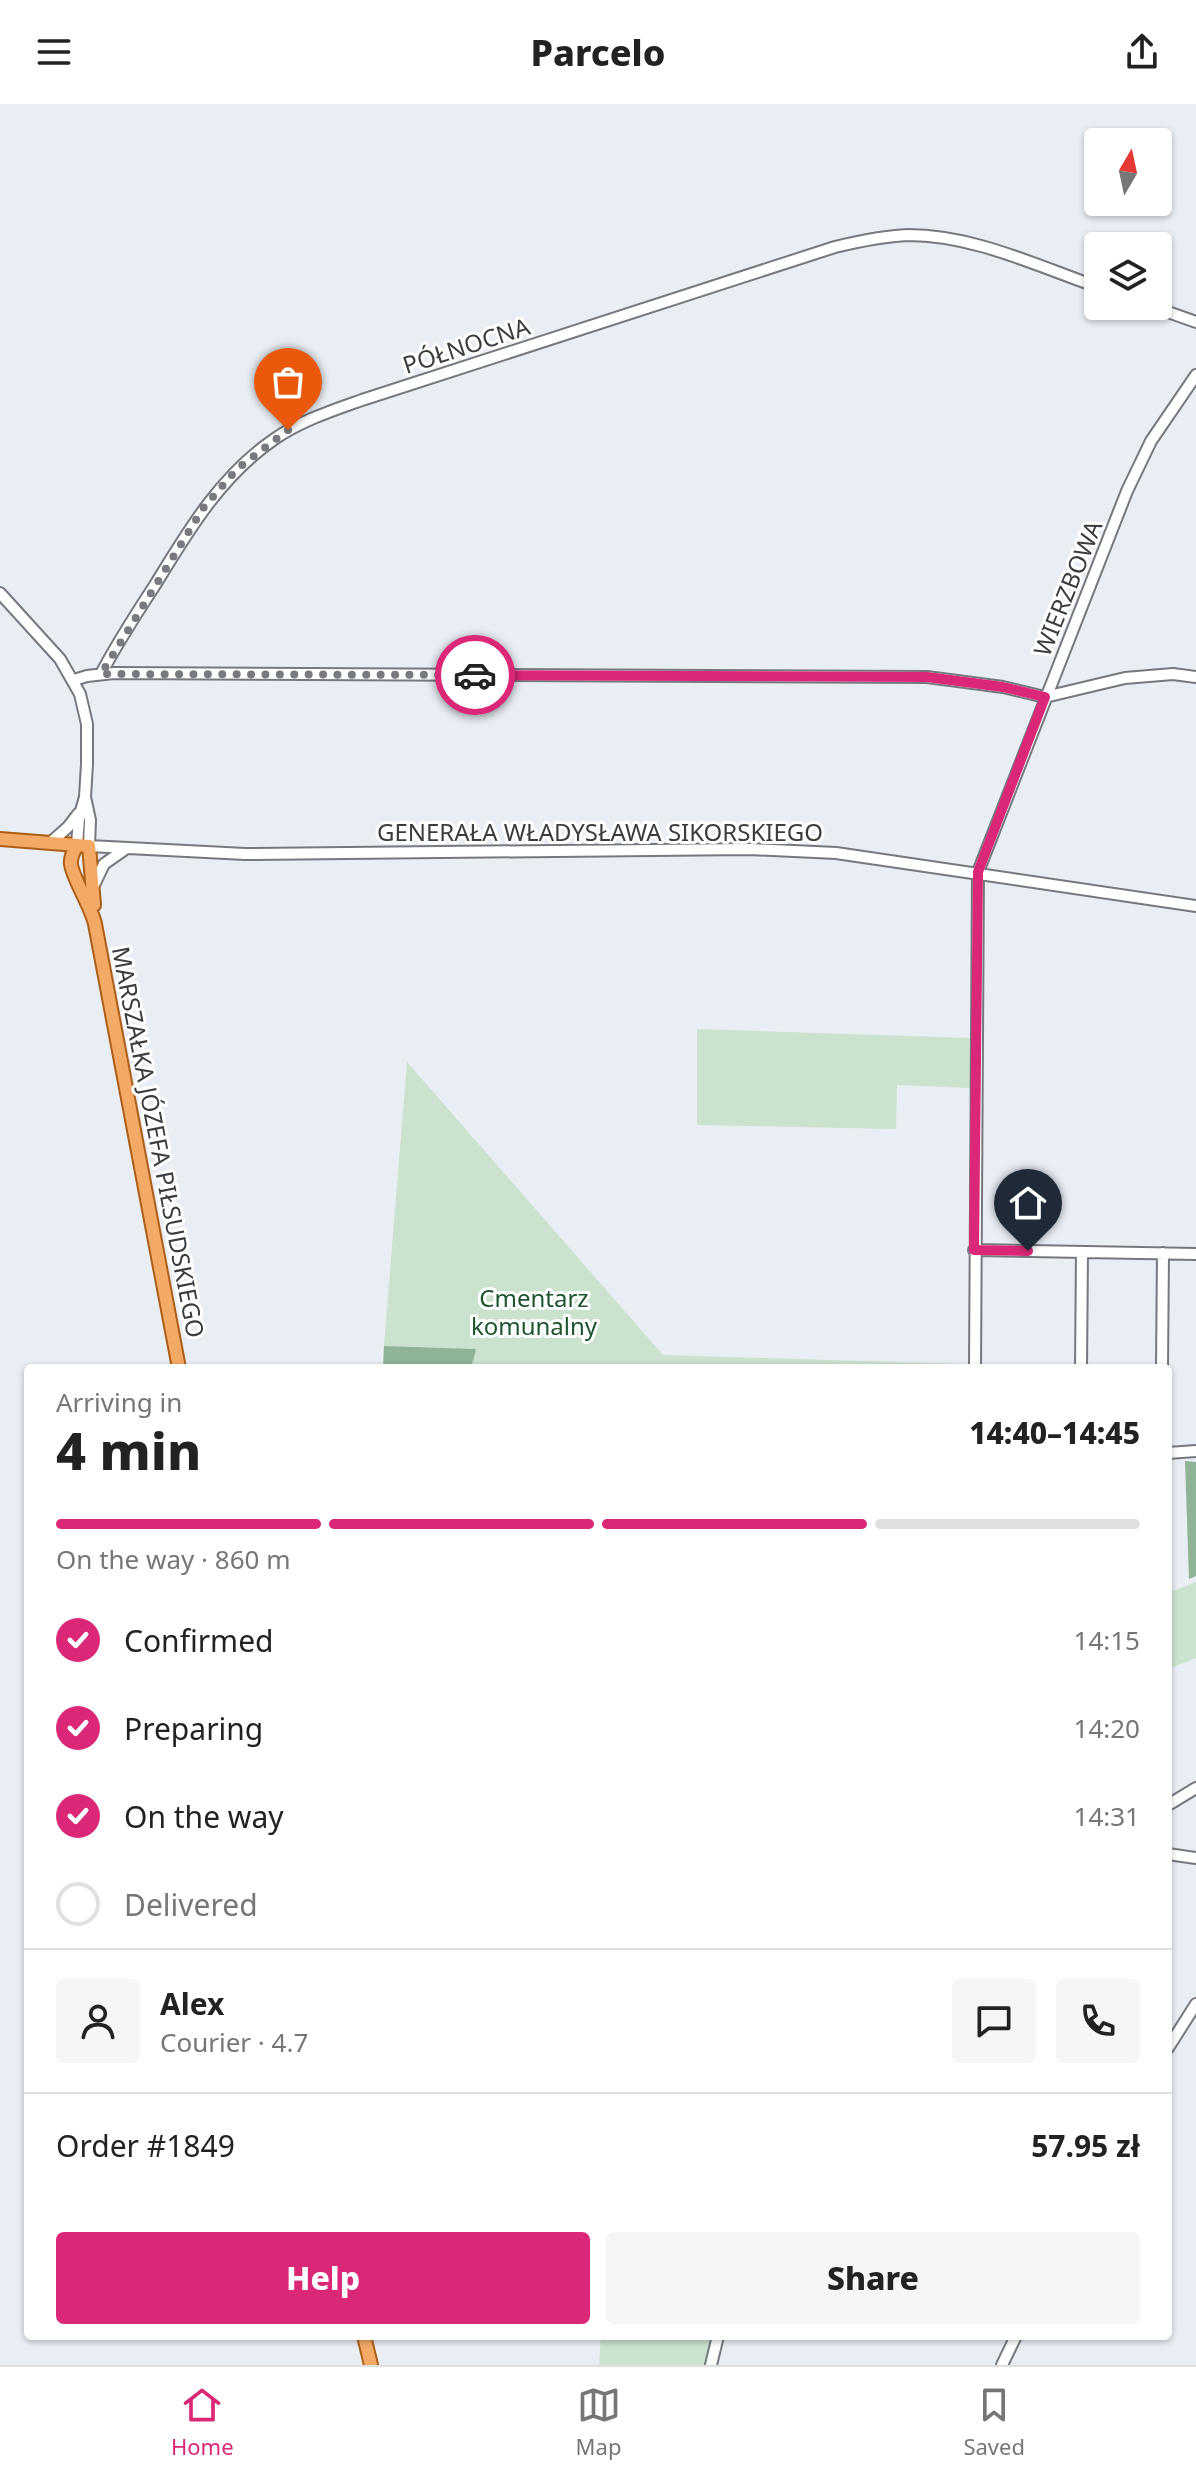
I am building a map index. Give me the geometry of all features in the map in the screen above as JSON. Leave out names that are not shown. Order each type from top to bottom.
[{"type":"main road","name":"GENERAŁA WŁADYSŁAWA SIKORSKIEGO","points":[[0,839],[83,846]]},
{"type":"main road","name":"MARSZAŁKA JÓZEFA PIŁSUDSKIEGO","points":[[95,924],[93,891],[83,846],[71,857],[72,868],[95,924],[178,1364]]},
{"type":"main road","points":[[365,2340],[371,2365]]},
{"type":"street","name":"PÓŁNOCNA","points":[[101,674],[183,539],[221,487],[265,446],[310,419],[794,260],[872,239],[925,236],[971,244],[1084,282]]},
{"type":"street","points":[[1172,313],[1196,322]]},
{"type":"street","name":"WIERZBOWA","points":[[978,872],[1142,459],[1196,375]]},
{"type":"street","points":[[0,593],[32,626],[74,680],[80,694],[87,724],[85,797],[90,820],[83,846]]},
{"type":"street","points":[[74,680],[101,674],[927,677],[1003,687],[1045,697],[1125,678],[1173,674],[1196,677]]},
{"type":"street","points":[[50,843],[68,827],[81,809],[85,797]]},
{"type":"street","points":[[81,809],[83,846]]},
{"type":"street","name":"GENERAŁA WŁADYSŁAWA SIKORSKIEGO","points":[[83,846],[245,854],[749,849],[836,853],[1196,906]]},
{"type":"street","points":[[93,891],[104,864],[128,849]]},
{"type":"street","points":[[975,1364],[978,872]]},
{"type":"street","points":[[974,1250],[1196,1254]]},
{"type":"street","points":[[1081,1364],[1082,1252]]},
{"type":"street","points":[[1162,1364],[1163,1253]]},
{"type":"street","points":[[1172,1453],[1196,1451]]},
{"type":"street","points":[[1172,1803],[1196,1788]]},
{"type":"street","points":[[1172,1855],[1196,1858]]},
{"type":"street","points":[[1172,2042],[1196,2004]]},
{"type":"street","points":[[711,2365],[717,2340]]},
{"type":"street","points":[[1002,2365],[1006,2340]]},
{"type":"street","points":[[1002,2365],[1014,2340]]},
{"type":"green space","points":[[697,1029],[971,1038],[970,1088],[897,1085],[896,1129],[697,1125]]},
{"type":"green space","name":"Cmentarz komunalny","points":[[407,1062],[663,1355],[961,1364],[472,1364],[475,1349],[384,1346]]},
{"type":"green space","points":[[384,1346],[476,1349],[472,1364],[383,1364]]},
{"type":"green space","points":[[1185,1461],[1196,1462],[1196,1576],[1189,1579]]},
{"type":"green space","points":[[1196,1582],[1196,1658],[1172,1667],[1172,1591]]},
{"type":"green space","points":[[601,2340],[712,2340],[705,2365],[599,2365]]},
{"type":"way so far","points":[[288,430],[237,469],[204,507],[101,674],[475,675]]},
{"type":"route","points":[[475,675],[927,677],[1003,687],[1045,697],[978,872],[974,1250],[1028,1251]]}]
